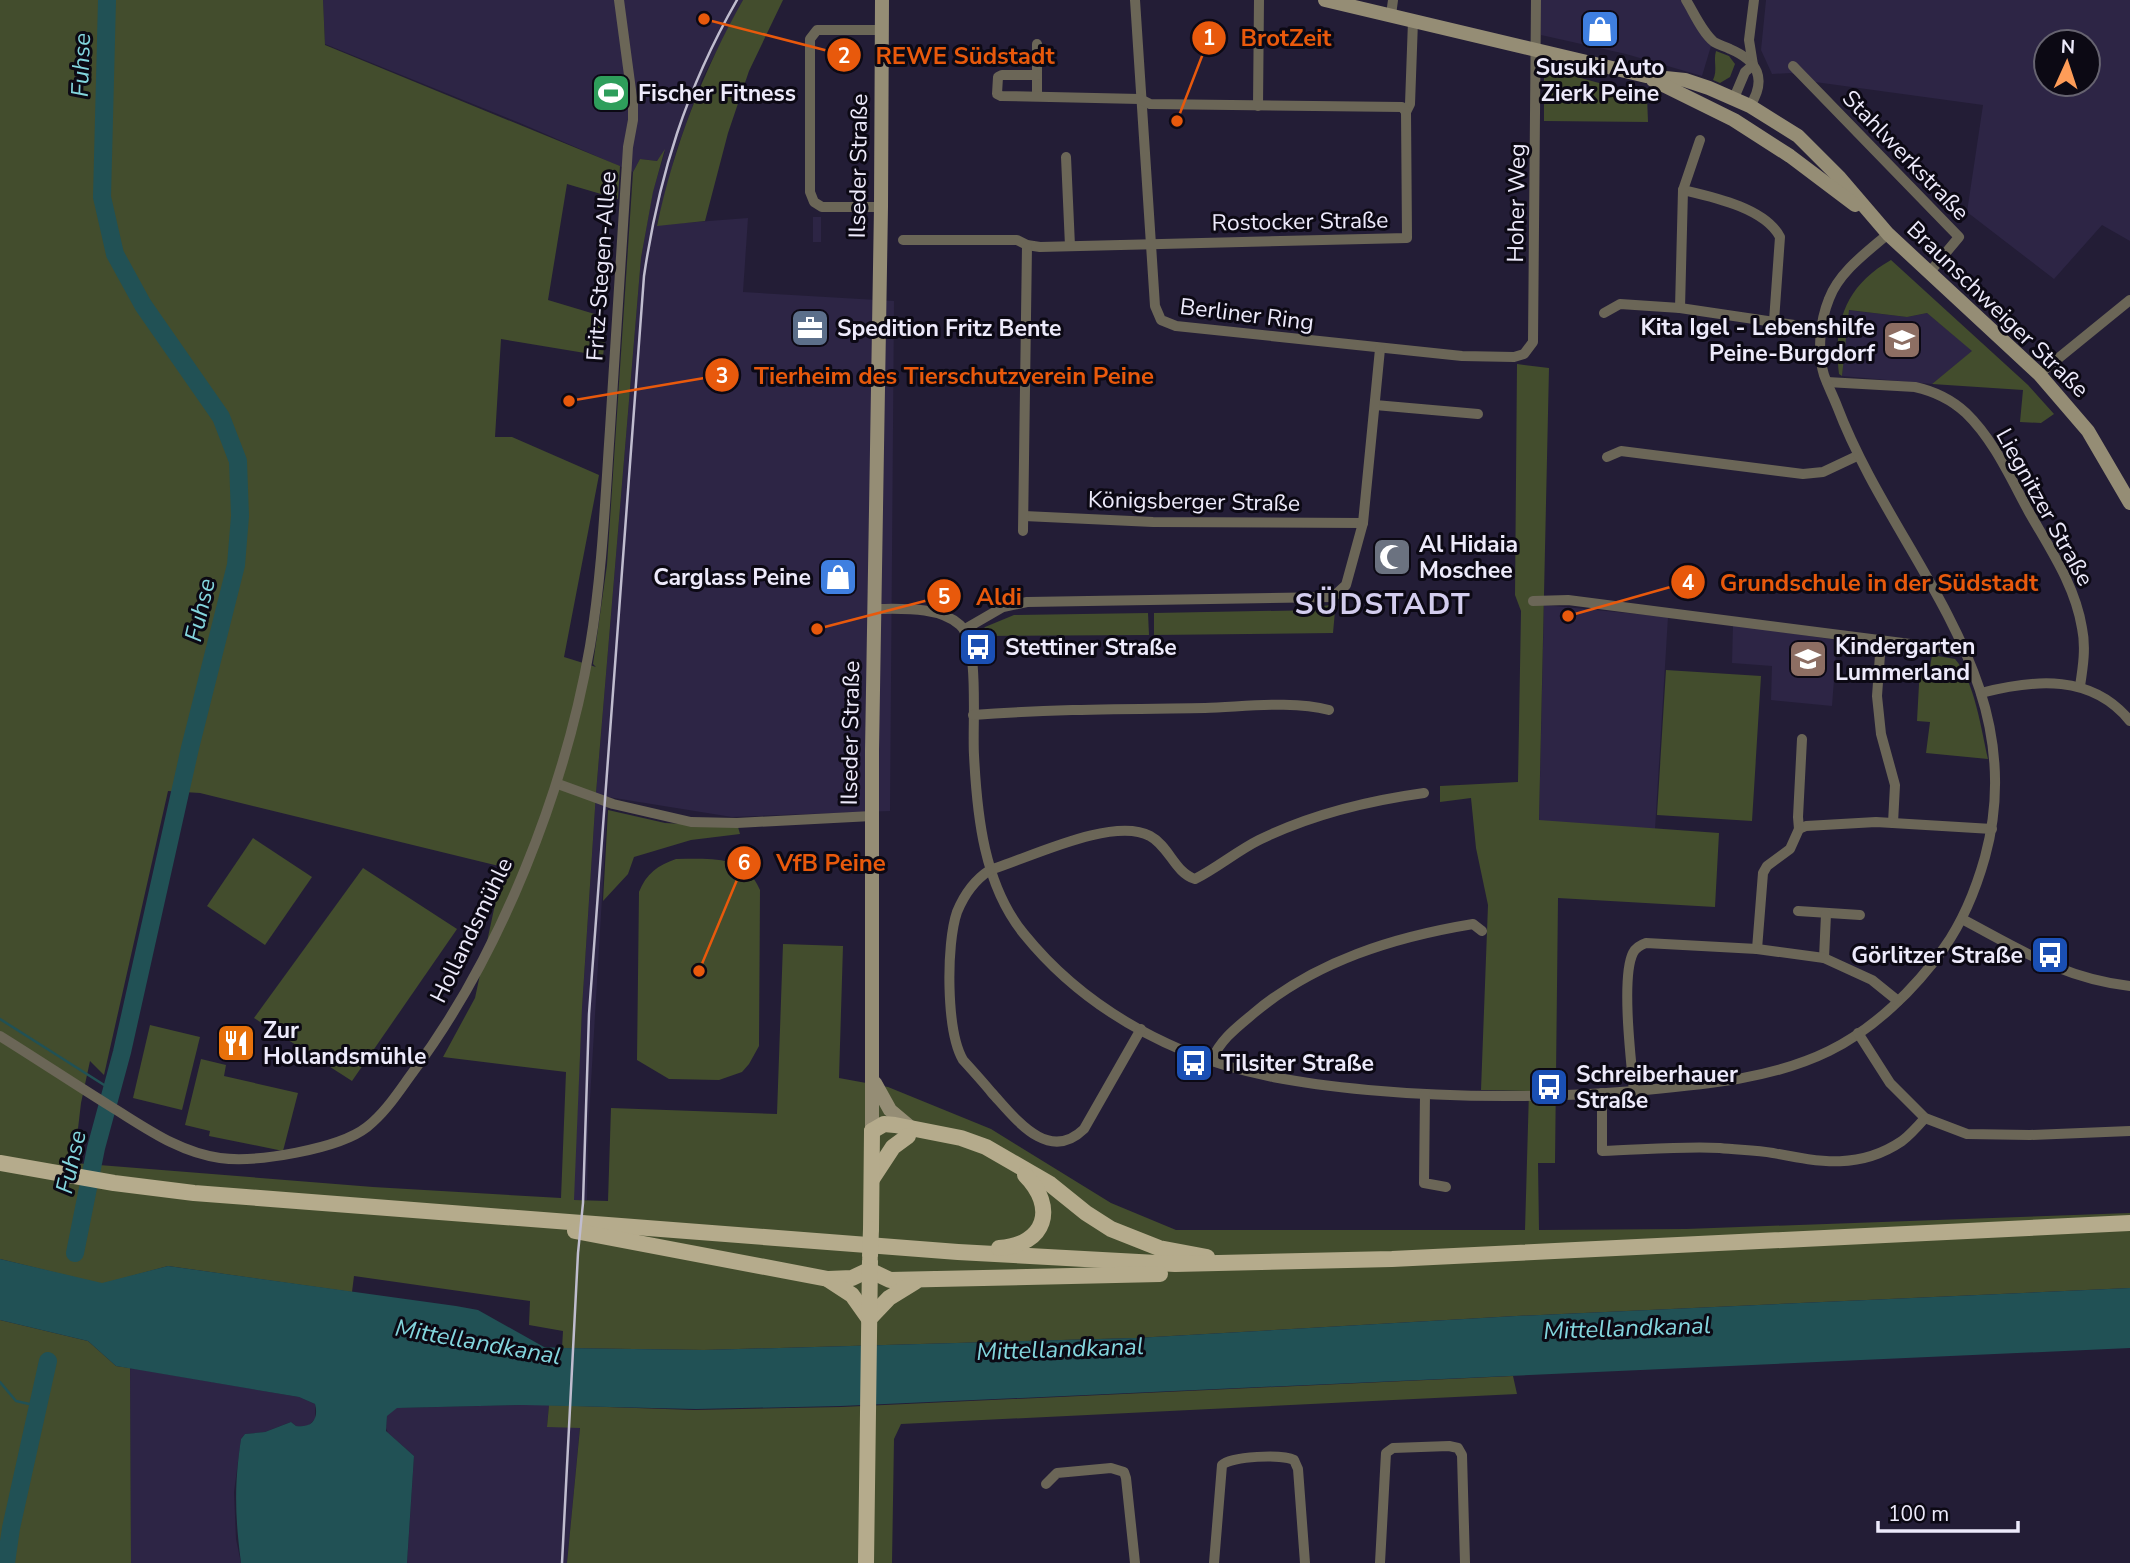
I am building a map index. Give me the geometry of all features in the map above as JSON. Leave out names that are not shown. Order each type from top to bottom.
[{"type":"main road","points":[[866,1563],[872,1131],[884,1125],[973,1142],[1050,1184],[1098,1222],[1126,1237],[1159,1248],[1247,1264]]},
{"type":"main road","points":[[871,1181],[893,1147],[909,1131]]},
{"type":"main road","points":[[958,1252],[1021,1245],[1040,1227],[1044,1209],[1043,1198],[1011,1161]]},
{"type":"main road","points":[[0,1163],[114,1184],[194,1193],[958,1252],[1141,1263],[1221,1265],[1433,1257],[2130,1223]]},
{"type":"main road","points":[[500,1216],[828,1279],[852,1278],[870,1263]]},
{"type":"main road","points":[[870,1263],[890,1280],[1161,1274],[1221,1265]]},
{"type":"main road","points":[[828,1279],[852,1295],[869,1319]]},
{"type":"main road","points":[[869,1319],[896,1293],[919,1280]]},
{"type":"street","name":"Fritz-Stegen-Allee","points":[[558,784],[585,670],[600,575],[628,147],[633,120],[619,0]]},
{"type":"street","name":"Ilseder Straße","points":[[872,1131],[872,816],[882,0]]},
{"type":"street","name":"Berliner Ring","points":[[1135,0],[1154,306],[1158,317],[1165,323],[1380,349],[1462,356],[1514,357],[1524,354]]},
{"type":"street","points":[[1258,106],[1259,0]]},
{"type":"street","points":[[1325,0],[1646,76]]},
{"type":"street","points":[[1391,15],[1393,0]]},
{"type":"street","name":"Hoher Weg","points":[[1524,354],[1533,342],[1534,321],[1536,0]]},
{"type":"street","points":[[1686,0],[1715,42],[1753,65],[1759,74],[1759,87],[1750,106],[1734,120]]},
{"type":"street","points":[[1753,65],[1749,40],[1754,0]]},
{"type":"street","name":"Rostocker Straße","points":[[1152,243],[1406,238],[1406,112],[1410,104],[1413,21]]},
{"type":"street","points":[[881,207],[822,207],[814,202],[810,192],[810,39],[817,30],[883,30]]},
{"type":"street","points":[[1037,44],[1037,96]]},
{"type":"street","points":[[1734,120],[1734,98],[1745,72],[1753,65]]},
{"type":"street","name":"Stahlwerkstraße","points":[[1793,66],[1959,237],[1929,273]]},
{"type":"street","points":[[1037,75],[1002,75],[998,77],[996,93],[1001,96],[1140,99],[1150,104],[1402,107],[1406,112]]},
{"type":"street","name":"Braunschweiger Straße","points":[[1646,76],[1685,80],[1734,98],[1798,136],[1840,178],[1888,234],[2039,374],[2088,431],[2130,502]]},
{"type":"street","name":"Braunschweiger Straße","points":[[1646,76],[1734,120],[1790,156],[1876,221]]},
{"type":"street","points":[[1679,308],[1684,190],[1700,140]]},
{"type":"street","points":[[1066,157],[1070,246]]},
{"type":"street","points":[[1684,190],[1730,201],[1775,226],[1780,237],[1774,321]]},
{"type":"street","points":[[875,609],[926,611],[954,621],[965,629],[970,641],[972,659],[977,789],[990,870],[1006,908],[1048,961],[1097,1002],[1141,1029],[1211,1061],[1279,1079],[1425,1094],[1525,1096],[1634,1091],[1711,1083],[1799,1064],[1832,1050],[1858,1033],[1898,1001],[1923,975],[1962,919],[1981,871],[1992,829],[1996,765],[1991,727],[1981,693],[1965,651],[1943,607],[1857,456],[1822,365],[1821,329],[1828,302],[1837,284],[1888,234]]},
{"type":"street","points":[[903,240],[1017,240],[1027,245],[1070,246],[1152,243]]},
{"type":"street","points":[[1023,531],[1027,245]]},
{"type":"street","points":[[2039,374],[2130,300]]},
{"type":"street","points":[[1604,313],[1620,304],[1679,308],[1821,329]]},
{"type":"street","points":[[965,629],[1003,607],[1027,602],[1334,597],[1346,585],[1363,523],[1380,349]]},
{"type":"street","name":"Liegnitzer Straße","points":[[1827,382],[1927,390],[1950,402],[1974,422],[1994,448],[2064,573],[2082,628],[2084,651],[2080,686]]},
{"type":"street","points":[[1375,405],[1478,414]]},
{"type":"street","points":[[1607,457],[1621,451],[1803,474],[1823,472],[1857,456]]},
{"type":"street","name":"Königsberger Straße","points":[[1024,516],[1153,522],[1363,523]]},
{"type":"street","points":[[1533,601],[1568,600],[1965,651]]},
{"type":"street","points":[[1881,641],[1877,696],[1881,734],[1895,785],[1893,822]]},
{"type":"street","points":[[1981,693],[2003,687],[2058,682],[2080,686],[2111,701],[2130,721]]},
{"type":"street","points":[[973,715],[1275,706],[1317,707],[1329,710]]},
{"type":"street","points":[[1757,949],[1763,873],[1767,866],[1790,849],[1799,829],[1802,739]]},
{"type":"street","points":[[558,784],[613,804],[691,822],[737,823],[872,816]]},
{"type":"street","name":"Hollandsmühle","points":[[0,1036],[182,1149],[238,1160],[265,1158],[348,1140],[381,1115],[452,1016],[509,903],[558,784]]},
{"type":"street","points":[[1141,1029],[1084,1129],[1078,1134],[1062,1141],[1051,1141],[1035,1136],[1017,1121],[963,1060],[958,1052],[952,1020],[950,965],[956,914],[968,891],[980,876],[990,870],[1091,836],[1134,830],[1155,839],[1168,850],[1186,876],[1195,879],[1259,840],[1313,817],[1356,804],[1424,793]]},
{"type":"street","points":[[1799,829],[1806,826],[1855,822],[1992,829]]},
{"type":"street","points":[[1798,911],[1860,915]]},
{"type":"street","points":[[1824,958],[1826,914]]},
{"type":"street","points":[[1962,919],[2059,970],[2089,980],[2130,985]]},
{"type":"street","points":[[1211,1061],[1227,1035],[1262,1006],[1329,965],[1361,951],[1428,932],[1473,924],[1482,932]]},
{"type":"street","points":[[1634,1091],[1628,989],[1632,954],[1637,947],[1646,943],[1757,949],[1824,958],[1872,979],[1898,1001]]},
{"type":"street","points":[[1858,1033],[1890,1083],[1925,1118],[1967,1134],[2130,1131]]},
{"type":"street","points":[[873,1075],[882,1099],[909,1131]]},
{"type":"street","points":[[1602,1093],[1602,1151],[1714,1148],[1770,1153],[1823,1162],[1843,1162],[1883,1151],[1903,1140],[1925,1118]]},
{"type":"street","points":[[1425,1094],[1424,1182],[1446,1187]]},
{"type":"street","points":[[1380,1563],[1386,1453],[1393,1448],[1449,1446],[1458,1448],[1462,1455],[1465,1563]]},
{"type":"street","points":[[1214,1563],[1222,1465],[1231,1459],[1284,1457],[1294,1460],[1298,1469],[1305,1563]]},
{"type":"street","points":[[1046,1484],[1057,1473],[1111,1468],[1124,1472],[1135,1563]]},
{"type":"shaded area","points":[[0,0],[323,0],[325,45],[620,166],[618,199],[567,184],[548,300],[608,318],[603,356],[501,339],[495,437],[512,437],[599,475],[564,657],[596,667],[593,664],[607,565],[633,172],[640,159],[657,161],[665,149],[653,192],[641,258],[596,793],[582,1008],[574,1200],[608,1201],[611,1108],[777,1114],[783,944],[843,946],[839,1078],[888,1087],[991,1129],[1111,1203],[1176,1230],[1525,1230],[1529,1091],[1481,1090],[1488,905],[1476,848],[1471,798],[1440,802],[1440,786],[1518,782],[1521,611],[1515,595],[1517,364],[1549,368],[1539,820],[1719,833],[1715,907],[1558,898],[1555,1163],[1538,1163],[1539,1230],[1686,1229],[2130,1213],[2130,1288],[1516,1316],[1136,1338],[704,1350],[562,1348],[563,1331],[529,1325],[530,1301],[354,1276],[352,1292],[168,1266],[102,1284],[0,1259]],"holes":[[[168,791],[200,793],[503,867],[475,998],[443,1057],[566,1072],[561,1198],[373,1187],[74,1163],[81,1103],[90,1061],[104,1075]]]},
{"type":"shaded area","points":[[323,0],[743,0],[702,79],[676,152],[657,225],[748,218],[743,292],[894,301],[890,811],[732,817],[608,797],[588,1133],[587,1200],[573,1200],[596,793],[641,258],[653,191],[665,151],[657,161],[640,159],[633,172],[325,44]]},
{"type":"shaded area","points":[[743,0],[783,0],[749,71],[728,133],[705,221],[657,226],[672,167],[691,110],[715,54]]},
{"type":"shaded area","points":[[1541,0],[1682,0],[1711,46],[1702,76],[1626,54],[1541,35]]},
{"type":"shaded area","points":[[1766,0],[2130,0],[2130,241],[2102,225],[2054,279],[1967,212],[1983,105],[1815,82],[1791,73],[1772,74],[1761,50]]},
{"type":"shaded area","points":[[1716,51],[1729,56],[1735,64],[1730,77],[1720,83],[1713,80]]},
{"type":"shaded area","points":[[1544,68],[1647,96],[1648,122],[1544,121]]},
{"type":"shaded area","points":[[813,217],[821,217],[821,242],[813,242]]},
{"type":"shaded area","points":[[1891,260],[2028,385],[2054,414],[2041,423],[2020,422],[2023,390],[1932,384],[1972,351],[1927,313],[1907,317],[1849,310],[1842,376],[1839,374],[1838,338],[1846,308],[1863,282]]},
{"type":"shaded area","name":"Kita Igel - Lebenshilfe Peine-Burgdorf","points":[[1848,310],[1907,317],[1927,313],[1973,351],[1932,384],[1842,376]]},
{"type":"shaded area","points":[[1330,605],[1335,611],[1333,633],[1154,635],[1154,613],[1318,610],[1322,606]]},
{"type":"shaded area","points":[[1544,605],[1668,617],[1655,829],[1539,821]]},
{"type":"shaded area","points":[[1148,613],[1149,635],[977,636],[985,627],[1014,615]]},
{"type":"shaded area","points":[[1733,625],[1837,640],[1832,706],[1771,700],[1772,666],[1732,663]]},
{"type":"shaded area","points":[[1932,655],[1955,659],[1968,680],[1988,759],[1926,753],[1930,722],[1917,721],[1920,666],[1930,667]]},
{"type":"shaded area","points":[[1666,670],[1761,676],[1752,821],[1657,815]]},
{"type":"shaded area","points":[[608,810],[665,823],[738,827],[740,834],[691,840],[634,857],[628,874],[603,901]]},
{"type":"shaded area","points":[[253,838],[312,877],[265,945],[207,906]]},
{"type":"shaded area","points":[[676,859],[713,859],[736,864],[753,878],[760,890],[759,1046],[742,1072],[719,1080],[669,1079],[637,1060],[639,892],[653,871]]},
{"type":"shaded area","points":[[363,868],[457,929],[352,1081],[254,1018]]},
{"type":"shaded area","points":[[150,1025],[200,1037],[182,1110],[133,1098]]},
{"type":"shaded area","points":[[201,1059],[226,1065],[224,1076],[298,1093],[283,1151],[209,1136],[210,1131],[185,1125]]},
{"type":"shaded area","points":[[0,1320],[88,1341],[116,1366],[130,1368],[131,1563],[0,1563]]},
{"type":"shaded area","points":[[130,1368],[299,1397],[315,1404],[315,1419],[308,1426],[296,1426],[291,1422],[265,1432],[245,1434],[241,1439],[234,1492],[236,1539],[241,1563],[131,1563]]},
{"type":"shaded area","points":[[1513,1376],[1517,1394],[901,1424],[894,1439],[892,1563],[567,1563],[580,1428],[547,1427],[549,1405],[694,1410],[841,1407]]},
{"type":"shaded area","points":[[549,1405],[547,1426],[580,1427],[567,1563],[407,1563],[414,1456],[388,1433],[387,1415],[396,1408]]},
{"type":"water","name":"Mittellandkanal","points":[[0,1259],[102,1283],[168,1266],[456,1306],[478,1310],[544,1347],[562,1348],[704,1350],[1136,1338],[1516,1316],[2130,1288],[2130,1348],[841,1406],[696,1409],[523,1405],[397,1408],[387,1416],[386,1431],[414,1456],[407,1563],[241,1563],[236,1501],[241,1439],[245,1434],[265,1432],[291,1422],[296,1426],[306,1426],[315,1418],[315,1404],[299,1397],[116,1366],[88,1341],[0,1320]]},
{"type":"waterway","name":"Fuhse","points":[[75,1253],[96,1148],[122,1052],[190,748],[236,565],[240,516],[238,461],[221,417],[143,305],[115,254],[102,197],[107,0]]},
{"type":"waterway","points":[[0,1019],[112,1090]]},
{"type":"waterway","name":"Fuhse","points":[[6,1563],[11,1528],[48,1361]]},
{"type":"waterway","points":[[0,1382],[16,1401],[38,1406]]},
{"type":"railway","points":[[562,1563],[583,1203],[589,1014],[644,276],[658,203],[677,134],[703,66],[737,0]]},
{"type":"place","name":"REWE Südstadt","points":[[704,19]]},
{"type":"place","name":"Susuki Auto Zierk Peine","points":[[1600,29]]},
{"type":"place","name":"Fischer Fitness","points":[[611,93]]},
{"type":"place","name":"BrotZeit","points":[[1177,121]]},
{"type":"place","name":"Spedition Fritz Bente","points":[[810,328]]},
{"type":"place","name":"Kita Igel - Lebenshilfe Peine-Burgdorf","points":[[1902,340]]},
{"type":"place","name":"Tierheim des Tierschutzverein Peine","points":[[569,401]]},
{"type":"place","name":"Al Hidaia Moschee","points":[[1392,557]]},
{"type":"place","name":"Carglass Peine","points":[[838,577]]},
{"type":"place","name":"Grundschule in der Südstadt","points":[[1568,616]]},
{"type":"place","name":"Aldi","points":[[817,629]]},
{"type":"place","name":"Stettiner Straße","points":[[978,647]]},
{"type":"place","name":"Kindergarten Lummerland","points":[[1808,659]]},
{"type":"place","name":"Görlitzer Straße","points":[[2050,955]]},
{"type":"place","name":"VfB Peine","points":[[699,971]]},
{"type":"place","name":"Zur Hollandsmühle","points":[[236,1043]]},
{"type":"place","name":"Tilsiter Straße","points":[[1194,1063]]},
{"type":"place","name":"Schreiberhauer Straße","points":[[1549,1087]]},
{"type":"district","name":"SÜDSTADT","points":[[1383,604]]}]
